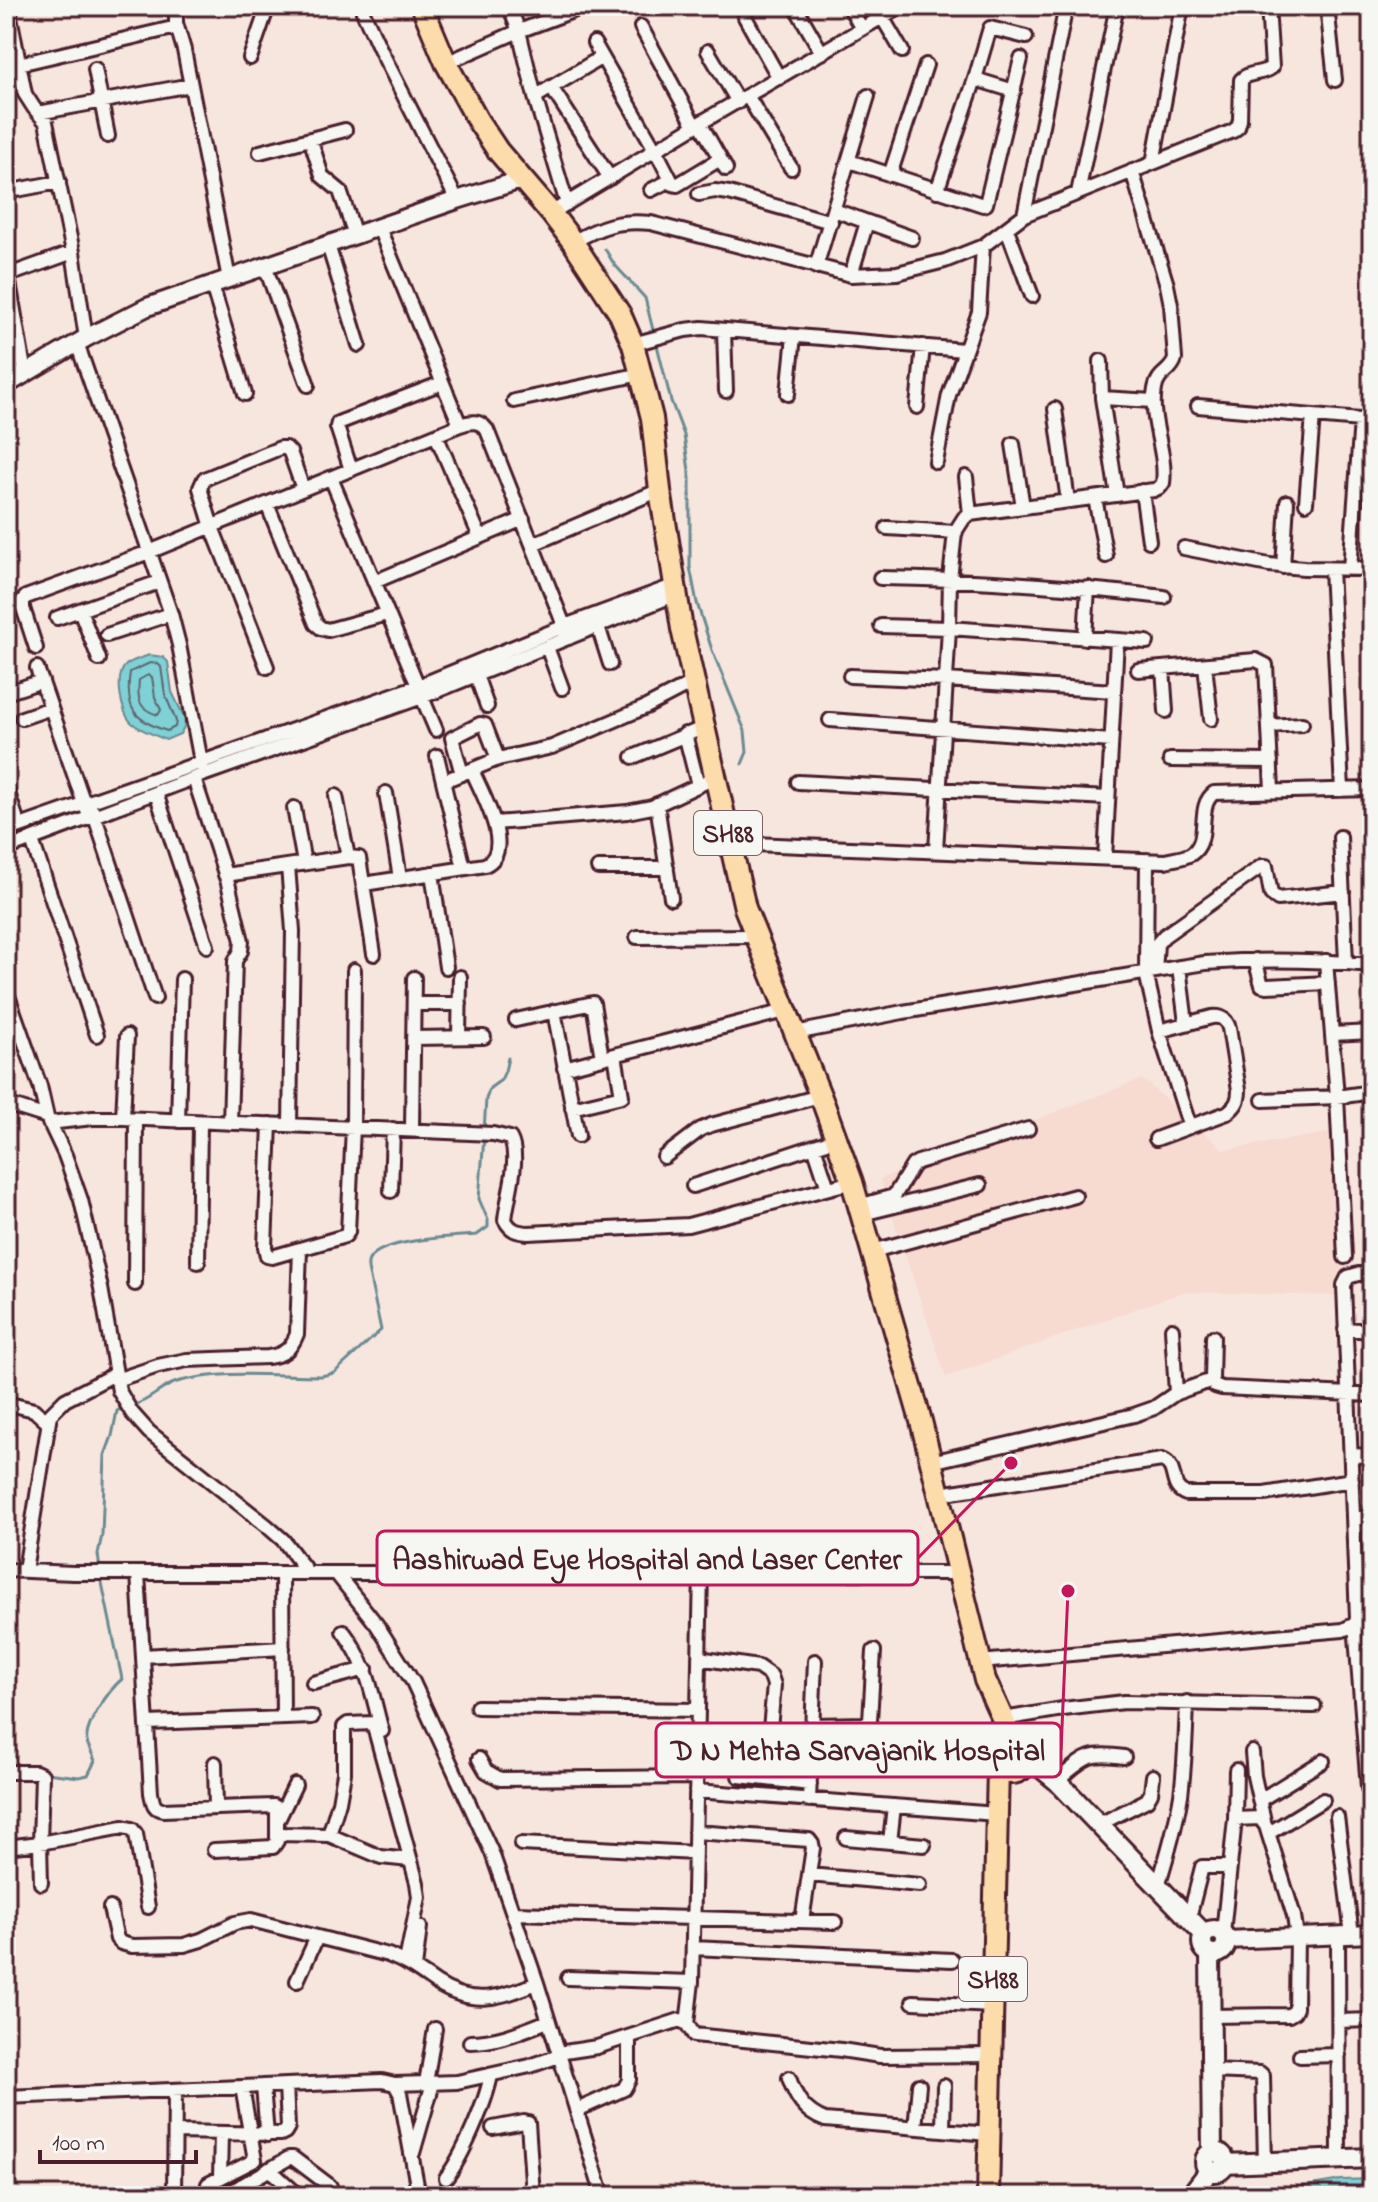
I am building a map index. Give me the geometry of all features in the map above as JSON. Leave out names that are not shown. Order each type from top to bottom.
[{"type":"main road","name":"SH88","points":[[422,6],[446,63],[478,121],[521,180],[559,208],[573,242],[620,314],[648,340],[641,374],[652,418],[676,590],[705,727],[707,781],[730,843],[745,908],[852,1182],[931,1462],[980,1662],[1003,1734]]},
{"type":"main road","points":[[1003,1734],[1023,1741],[1027,1746],[1029,1758],[1024,1767],[1014,1772],[1008,1773],[998,1768],[993,1757],[1003,1734]]},
{"type":"main road","points":[[1029,1758],[1057,1781],[1189,1918],[1218,1936],[1222,1951],[1210,1953],[1215,2162],[1190,2196]]},
{"type":"main road","name":"SH88","points":[[988,2196],[998,1768]]},
{"type":"main road","points":[[1215,2162],[1372,2158]]},
{"type":"street","points":[[8,6],[25,94],[46,122],[73,252],[82,340],[179,645],[200,772],[242,941],[235,961],[230,1123]]},
{"type":"street","points":[[176,6],[177,27],[229,279]]},
{"type":"street","points":[[250,58],[268,6]]},
{"type":"street","points":[[509,6],[519,31],[559,208],[901,6]]},
{"type":"street","points":[[446,63],[586,6]]},
{"type":"street","points":[[795,6],[822,53]]},
{"type":"street","points":[[849,6],[862,29]]},
{"type":"street","points":[[1024,215],[1066,6]]},
{"type":"street","points":[[1078,193],[1117,6]]},
{"type":"street","points":[[1153,163],[1182,6]]},
{"type":"street","points":[[573,242],[593,230],[631,221],[651,223],[851,275],[897,273],[945,261],[983,246],[1024,215],[1233,131],[1240,120],[1241,80],[1272,67],[1268,6]]},
{"type":"street","points":[[1327,6],[1335,80]]},
{"type":"street","points":[[363,12],[457,200]]},
{"type":"street","points":[[745,17],[779,78]]},
{"type":"street","points":[[882,17],[902,51]]},
{"type":"street","points":[[19,64],[177,27]]},
{"type":"street","points":[[594,43],[673,184],[677,185],[723,164],[641,27]]},
{"type":"street","points":[[937,191],[975,79],[987,31],[990,28],[1026,37]]},
{"type":"street","points":[[708,51],[791,168]]},
{"type":"street","points":[[535,97],[602,57]]},
{"type":"street","points":[[849,161],[986,204],[1021,59]]},
{"type":"street","points":[[890,175],[926,65]]},
{"type":"street","points":[[95,69],[108,136]]},
{"type":"street","points":[[975,79],[1014,91]]},
{"type":"street","points":[[38,113],[191,85]]},
{"type":"street","points":[[551,87],[610,178]]},
{"type":"street","points":[[816,267],[868,96]]},
{"type":"street","points":[[260,152],[345,130]]},
{"type":"street","points":[[311,141],[322,176],[340,191],[355,235]]},
{"type":"street","points":[[936,851],[950,579],[956,532],[964,518],[970,514],[1142,491],[1160,487],[1164,477],[1153,401],[1158,378],[1173,365],[1175,359],[1171,305],[1132,171]]},
{"type":"street","points":[[6,385],[82,340],[147,307],[521,180]]},
{"type":"street","points":[[651,190],[671,180]]},
{"type":"street","points":[[6,192],[59,182]]},
{"type":"street","points":[[699,194],[715,191],[729,193],[867,222],[912,238]]},
{"type":"street","points":[[851,275],[867,222]]},
{"type":"street","points":[[379,228],[460,425]]},
{"type":"street","points":[[1007,229],[1032,296]]},
{"type":"street","points":[[328,245],[359,345]]},
{"type":"street","points":[[936,462],[949,395],[981,302],[983,246]]},
{"type":"street","points":[[25,374],[12,329],[7,276],[73,252]]},
{"type":"street","points":[[265,266],[308,385]]},
{"type":"street","points":[[212,285],[245,394]]},
{"type":"street","points":[[648,340],[702,328],[964,350]]},
{"type":"street","points":[[724,330],[726,391]]},
{"type":"street","points":[[788,394],[794,336]]},
{"type":"street","points":[[917,407],[923,346]]},
{"type":"street","points":[[1101,361],[1102,398],[1117,495]]},
{"type":"street","points":[[514,401],[641,374]]},
{"type":"street","points":[[351,470],[338,423],[442,383]]},
{"type":"street","points":[[1102,398],[1153,401]]},
{"type":"street","points":[[1198,406],[1366,420],[1350,569]]},
{"type":"street","points":[[1055,409],[1068,501]]},
{"type":"street","points":[[1306,503],[1313,416]]},
{"type":"street","points":[[36,648],[23,608],[26,597],[149,552],[476,421],[487,430],[567,632]]},
{"type":"street","points":[[436,435],[480,537]]},
{"type":"street","points":[[1013,444],[1023,507]]},
{"type":"street","points":[[267,667],[212,527],[201,482],[286,448],[303,489]]},
{"type":"street","points":[[966,477],[970,514]]},
{"type":"street","points":[[331,478],[436,730]]},
{"type":"street","points":[[533,544],[660,490]]},
{"type":"street","points":[[1142,491],[1149,541]]},
{"type":"street","points":[[1095,498],[1106,556]]},
{"type":"street","points":[[1283,567],[1287,502]]},
{"type":"street","points":[[267,504],[316,624],[328,630],[387,614]]},
{"type":"street","points":[[374,582],[523,519]]},
{"type":"street","points":[[887,528],[956,532]]},
{"type":"street","points":[[1184,548],[1283,567],[1372,569]]},
{"type":"street","points":[[1331,569],[1342,790]]},
{"type":"street","points":[[880,578],[1088,588],[1164,597]]},
{"type":"street","points":[[57,618],[159,582]]},
{"type":"street","points":[[1085,638],[1088,588]]},
{"type":"street","points":[[420,692],[476,675],[547,647],[567,632],[598,626],[676,590]]},
{"type":"street","points":[[6,787],[12,828],[86,802],[200,772],[420,692],[676,590]]},
{"type":"street","points":[[80,610],[99,659]]},
{"type":"street","points":[[107,635],[171,614]]},
{"type":"street","points":[[598,626],[610,664]]},
{"type":"street","points":[[881,626],[1147,642]]},
{"type":"street","points":[[1105,858],[1117,640]]},
{"type":"street","points":[[547,647],[562,688]]},
{"type":"street","points":[[1138,670],[1256,660],[1266,665],[1272,791]]},
{"type":"street","points":[[1205,665],[1211,719]]},
{"type":"street","points":[[37,668],[155,998]]},
{"type":"street","points":[[1163,668],[1166,711]]},
{"type":"street","points":[[476,675],[487,706]]},
{"type":"street","points":[[850,676],[1114,691]]},
{"type":"street","points":[[6,693],[42,681]]},
{"type":"street","points":[[444,781],[498,759],[552,747],[646,707],[694,682]]},
{"type":"street","points":[[22,718],[51,708]]},
{"type":"street","points":[[830,720],[1111,741]]},
{"type":"street","points":[[364,884],[485,865],[493,861],[498,844],[495,823],[452,738],[480,724],[485,725],[498,759]]},
{"type":"street","points":[[1269,726],[1302,724]]},
{"type":"street","points":[[633,757],[705,727]]},
{"type":"street","points":[[495,823],[627,812],[657,804],[707,781],[685,734]]},
{"type":"street","points":[[437,756],[464,868]]},
{"type":"street","points":[[1170,760],[1271,761]]},
{"type":"street","points":[[6,849],[156,793],[200,772]]},
{"type":"street","points":[[798,782],[1108,798]]},
{"type":"street","points":[[730,843],[1165,861],[1190,855],[1198,847],[1205,806],[1214,793],[1372,789]]},
{"type":"street","points":[[156,793],[207,946]]},
{"type":"street","points":[[386,793],[400,878]]},
{"type":"street","points":[[336,796],[348,857]]},
{"type":"street","points":[[657,804],[671,898]]},
{"type":"street","points":[[294,808],[304,863]]},
{"type":"street","points":[[1340,837],[1346,962]]},
{"type":"street","points":[[32,840],[97,1035]]},
{"type":"street","points":[[225,875],[359,858],[374,954]]},
{"type":"street","points":[[1147,860],[1151,972],[1159,1031],[1190,1127]]},
{"type":"street","points":[[288,866],[293,931],[290,1125]]},
{"type":"street","points":[[1151,972],[1157,944],[1164,936],[1262,866],[1266,866],[1271,894],[1278,899],[1343,892]]},
{"type":"street","points":[[598,868],[667,868]]},
{"type":"street","points":[[432,873],[446,967]]},
{"type":"street","points":[[637,937],[756,936]]},
{"type":"street","points":[[795,1033],[903,1012],[1205,963],[1255,960],[1372,965]]},
{"type":"street","points":[[1255,960],[1262,985],[1328,983]]},
{"type":"street","points":[[1326,961],[1345,1257]]},
{"type":"street","points":[[1179,967],[1186,1023]]},
{"type":"street","points":[[270,1124],[266,1254],[272,1257],[345,1236],[348,1232],[353,1127],[354,970]]},
{"type":"street","points":[[459,1037],[460,977]]},
{"type":"street","points":[[412,1129],[414,978]]},
{"type":"street","points":[[178,1121],[182,979]]},
{"type":"street","points":[[6,990],[40,1086],[48,1120],[81,1200],[101,1288],[117,1381],[132,1413],[149,1432],[283,1540],[308,1573]]},
{"type":"street","points":[[516,1020],[593,1003],[622,1096],[572,1108]]},
{"type":"street","points":[[414,1004],[460,1004]]},
{"type":"street","points":[[554,1011],[578,1136]]},
{"type":"street","points":[[564,1068],[785,1011]]},
{"type":"street","points":[[1156,1139],[1227,1113],[1239,1099],[1227,1021],[1218,1016],[1159,1031]]},
{"type":"street","points":[[1332,1034],[1372,1032]]},
{"type":"street","points":[[127,1036],[135,1284]]},
{"type":"street","points":[[413,1038],[484,1037]]},
{"type":"street","points":[[1263,1100],[1337,1097],[1372,1092]]},
{"type":"street","points":[[664,1157],[707,1126],[820,1096]]},
{"type":"street","points":[[6,1104],[48,1120],[130,1118],[412,1129],[493,1134],[510,1138],[514,1157],[505,1220],[509,1228],[516,1232],[688,1225],[852,1182]]},
{"type":"street","points":[[198,1262],[200,1122]]},
{"type":"street","points":[[391,1191],[393,1129]]},
{"type":"street","points":[[860,1210],[894,1196],[918,1162],[1028,1129]]},
{"type":"street","points":[[693,1186],[836,1139]]},
{"type":"street","points":[[814,1146],[828,1188]]},
{"type":"street","points":[[860,1210],[980,1185]]},
{"type":"street","points":[[873,1251],[1075,1196]]},
{"type":"street","points":[[25,1570],[47,1422],[54,1408],[65,1400],[158,1366],[187,1360],[278,1356],[288,1351],[297,1334],[300,1249]]},
{"type":"street","points":[[1368,1788],[1355,1624],[1356,1580],[1344,1285],[1348,1277],[1372,1274]]},
{"type":"street","points":[[1172,1329],[1176,1393]]},
{"type":"street","points":[[1345,1329],[1372,1331]]},
{"type":"street","points":[[1213,1337],[1212,1380],[1215,1386],[1372,1395]]},
{"type":"street","points":[[931,1462],[1134,1415],[1154,1408],[1176,1393],[1212,1380]]},
{"type":"street","points":[[6,1403],[34,1410],[47,1422]]},
{"type":"street","points":[[1351,1455],[1372,1456]]},
{"type":"street","points":[[939,1494],[1162,1460],[1171,1467],[1179,1492],[1186,1494],[1264,1494],[1352,1480]]},
{"type":"street","points":[[1353,1518],[1372,1518]]},
{"type":"street","points":[[6,1570],[73,1573],[959,1573]]},
{"type":"street","points":[[138,1573],[154,1806],[157,1810],[277,1808],[278,1834],[273,1847],[214,1850]]},
{"type":"street","points":[[282,1573],[283,1718]]},
{"type":"street","points":[[336,1573],[377,1625],[413,1682],[492,1853],[537,1983],[603,2196]]},
{"type":"street","points":[[687,2024],[692,1982],[701,1573]]},
{"type":"street","points":[[1356,1580],[1372,1581]]},
{"type":"street","points":[[980,1662],[1343,1630],[1355,1624],[1372,1626]]},
{"type":"street","points":[[343,1631],[366,1669],[424,1877],[426,1888],[410,1965]]},
{"type":"street","points":[[143,1656],[283,1648]]},
{"type":"street","points":[[813,1725],[868,1724],[874,1651]]},
{"type":"street","points":[[699,1658],[758,1667],[771,1676],[774,1685],[769,1740]]},
{"type":"street","points":[[809,1800],[815,1661]]},
{"type":"street","points":[[313,1683],[366,1669]]},
{"type":"street","points":[[1003,1734],[1063,1709],[1124,1702],[1314,1706]]},
{"type":"street","points":[[1158,1886],[1181,1796],[1187,1702]]},
{"type":"street","points":[[477,1707],[698,1710]]},
{"type":"street","points":[[147,1723],[312,1717]]},
{"type":"street","points":[[329,1835],[344,1773],[344,1727],[348,1724],[373,1723],[417,1883],[419,1897],[410,1965]]},
{"type":"street","points":[[735,1738],[812,1744]]},
{"type":"street","points":[[1210,2016],[1289,2015],[1296,2008],[1297,1937],[1292,1908],[1266,1827],[1254,1776],[1252,1752]]},
{"type":"street","points":[[1057,1781],[1093,1754],[1124,1757]]},
{"type":"street","points":[[479,1759],[492,1777],[500,1779],[697,1777]]},
{"type":"street","points":[[1260,1800],[1323,1761]]},
{"type":"street","points":[[215,1763],[216,1808]]},
{"type":"street","points":[[1236,1770],[1230,1867],[1218,1936],[1372,1934]]},
{"type":"street","points":[[6,1772],[36,1772],[42,1775],[41,1883]]},
{"type":"street","points":[[739,1776],[810,1784]]},
{"type":"street","points":[[1098,1825],[1147,1800],[1153,1776]]},
{"type":"street","points":[[278,1821],[295,1785]]},
{"type":"street","points":[[696,1791],[997,1814]]},
{"type":"street","points":[[1266,1827],[1323,1800]]},
{"type":"street","points":[[890,1842],[894,1806]]},
{"type":"street","points":[[1337,1817],[1345,1935],[1339,2021],[1339,2159]]},
{"type":"street","points":[[1235,1819],[1260,1818],[1266,1827]]},
{"type":"street","points":[[6,1847],[123,1827],[132,1829],[136,1834],[148,1907]]},
{"type":"street","points":[[695,1832],[809,1840],[813,1848],[802,1921]]},
{"type":"street","points":[[278,1834],[329,1835],[381,1857],[410,1860]]},
{"type":"street","points":[[846,1838],[924,1845]]},
{"type":"street","points":[[521,1844],[695,1853]]},
{"type":"street","points":[[1189,1918],[1202,1867],[1230,1867]]},
{"type":"street","points":[[809,1875],[920,1885]]},
{"type":"street","points":[[110,1908],[117,1939],[132,1946],[184,1945],[235,1923],[251,1920],[410,1965],[464,1997],[487,1999],[537,1983]]},
{"type":"street","points":[[513,1913],[835,1922]]},
{"type":"street","points":[[297,1981],[317,1937]]},
{"type":"street","points":[[693,1948],[952,1960]]},
{"type":"street","points":[[568,1978],[692,1982]]},
{"type":"street","points":[[913,2002],[993,2006]]},
{"type":"street","points":[[6,2097],[382,2081],[395,2084],[457,2082],[558,2054],[597,2047],[680,2020],[694,2035],[880,2056],[991,2055]]},
{"type":"street","points":[[1339,2021],[1372,2020]]},
{"type":"street","points":[[470,2042],[500,2038],[548,2021]]},
{"type":"street","points":[[412,2157],[430,2083],[435,2029]]},
{"type":"street","points":[[577,2110],[627,2085],[629,2037]]},
{"type":"street","points":[[1300,2056],[1339,2055]]},
{"type":"street","points":[[1211,2071],[1260,2073],[1263,2076],[1265,2163]]},
{"type":"street","points":[[446,2178],[485,2099],[491,2075]]},
{"type":"street","points":[[789,2078],[800,2103],[825,2120],[989,2134]]},
{"type":"street","points":[[395,2084],[400,2093],[419,2196]]},
{"type":"street","points":[[175,2132],[281,2134],[288,2127],[286,2085]]},
{"type":"street","points":[[915,2128],[919,2085]]},
{"type":"street","points":[[263,2086],[267,2135]]},
{"type":"street","points":[[943,2130],[944,2086]]},
{"type":"street","points":[[221,2134],[214,2181],[255,2160],[242,2087]]},
{"type":"street","points":[[174,2196],[175,2090]]},
{"type":"street","points":[[493,2128],[528,2123],[533,2196],[522,2196]]},
{"type":"street","points":[[224,2196],[289,2158],[330,2186]]},
{"type":"street","points":[[269,2169],[299,2196]]},
{"type":"street","points":[[242,2185],[255,2196]]},
{"type":"shaded area","points":[[1142,1079],[1224,1150],[1341,1131],[1347,1296],[1183,1292],[946,1377],[880,1179]]},
{"type":"water","points":[[149,655],[163,657],[168,662],[172,692],[185,719],[180,734],[166,740],[132,723],[122,704],[122,670],[131,662]]},
{"type":"water","points":[[1372,2179],[1372,2196],[1247,2196],[1341,2180]]},
{"type":"waterway","points":[[605,249],[614,264],[645,298],[654,334]]},
{"type":"waterway","points":[[656,341],[671,401],[684,435],[690,478],[690,567],[697,603],[712,650],[745,731],[747,752],[742,764]]},
{"type":"waterway","points":[[484,1131],[486,1099],[490,1088],[501,1080],[508,1058]]},
{"type":"waterway","points":[[134,1405],[172,1384],[194,1378],[230,1374],[321,1376],[334,1373],[381,1330],[368,1269],[371,1257],[390,1246],[477,1235],[488,1227],[479,1199],[484,1138]]},
{"type":"waterway","points":[[100,1570],[98,1554],[102,1535],[105,1455],[117,1411],[122,1408]]},
{"type":"waterway","points":[[46,1773],[79,1777],[88,1775],[95,1761],[87,1742],[90,1726],[105,1699],[122,1679],[101,1578]]},
{"type":"place","name":"Aashirwad Eye Hospital and Laser Center","points":[[1011,1463]]},
{"type":"place","name":"D N Mehta Sarvajanik Hospital","points":[[1068,1591]]}]
